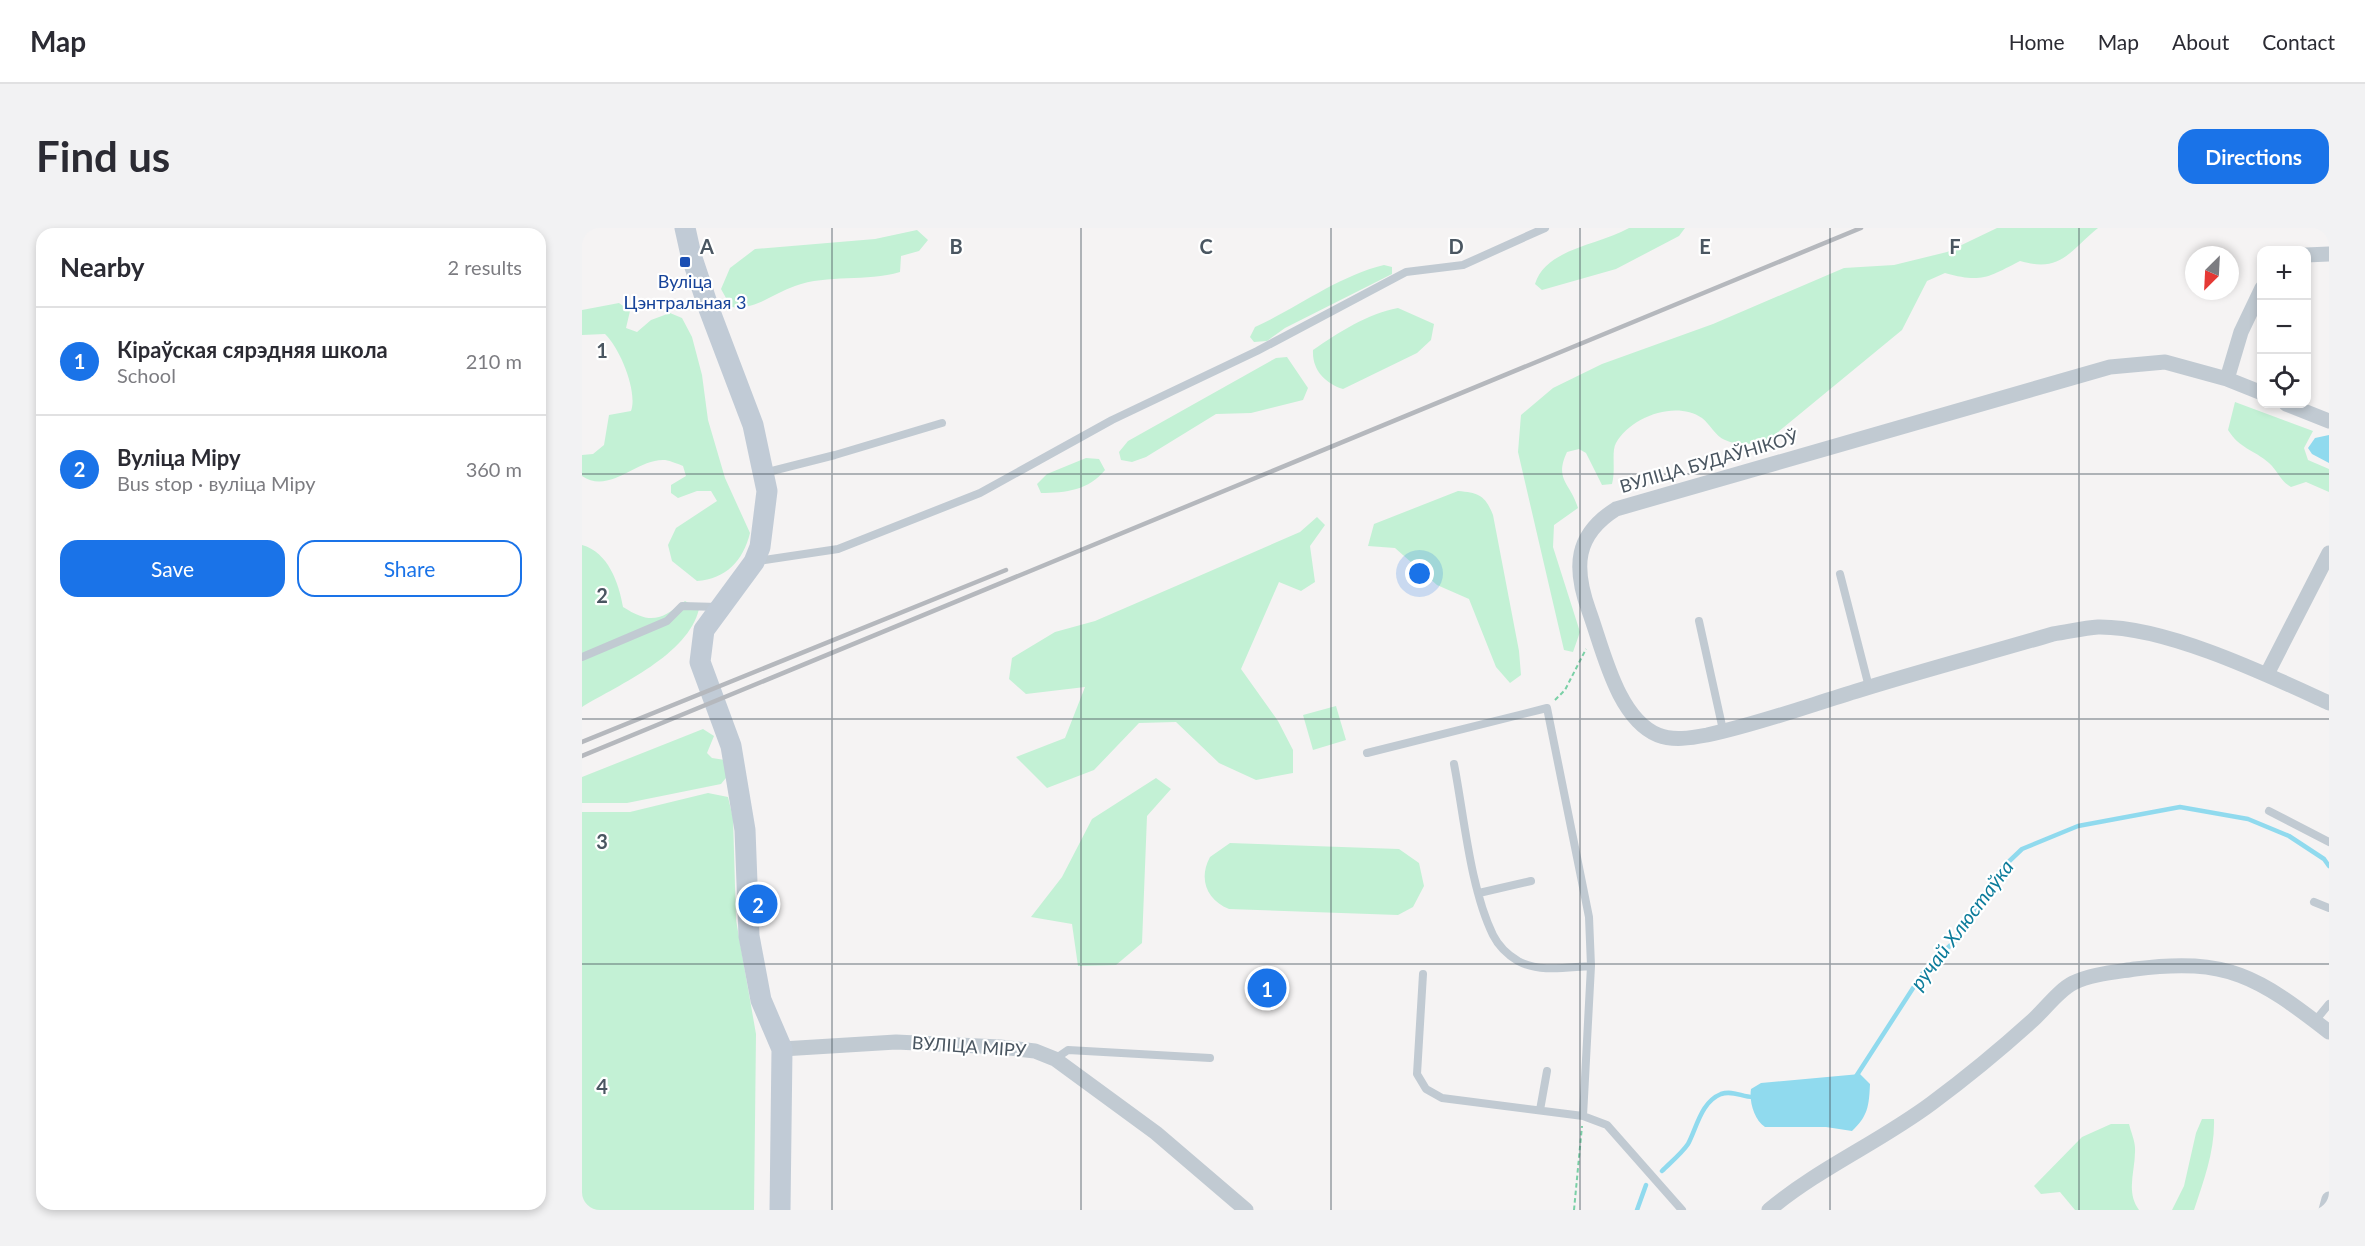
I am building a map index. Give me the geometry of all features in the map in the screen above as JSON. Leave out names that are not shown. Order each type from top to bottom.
[{"type":"street","points":[[686,228],[691,255],[753,425],[767,491],[765,523],[760,547],[753,562],[705,630],[700,662],[731,746],[745,830],[749,936],[760,1000],[782,1049],[780,1210]]},
{"type":"street","points":[[2311,255],[2329,254]]},
{"type":"street","points":[[2227,379],[2241,332],[2257,298]]},
{"type":"street","name":"ВУЛІЦА БУДАЎНІКОЎ","points":[[2257,391],[2227,379],[2165,362],[2110,367],[1616,509],[1599,520],[1581,546],[1580,569],[1587,605],[1625,708],[1644,726],[1658,735],[1677,739],[1723,730],[2053,634],[2099,627],[2169,639],[2267,674],[2329,703]]},
{"type":"street","points":[[2296,408],[2329,421]]},
{"type":"street","points":[[2267,674],[2329,553]]},
{"type":"street","points":[[1769,1210],[1837,1161],[1930,1105],[2032,1021],[2073,983],[2110,972],[2168,965],[2217,967],[2259,982],[2329,1032]]},
{"type":"street","name":"ВУЛІЦА МІРУ","points":[[782,1049],[896,1042],[1035,1051],[1055,1059],[1156,1133],[1246,1210]]},
{"type":"street","points":[[2326,1210],[2329,1199]]},
{"type":"lane","points":[[753,562],[838,549],[980,493],[1112,420],[1257,351],[1406,272],[1463,265],[1545,228]]},
{"type":"lane","points":[[763,473],[835,455],[942,423]]},
{"type":"lane","points":[[1840,574],[1869,687]]},
{"type":"lane","points":[[582,657],[667,621],[682,606],[720,607]]},
{"type":"lane","points":[[1699,621],[1723,730]]},
{"type":"lane","points":[[1367,753],[1548,708],[1589,917],[1591,966],[1583,1116]]},
{"type":"lane","points":[[1454,764],[1479,893],[1493,936],[1504,951],[1518,961],[1544,968],[1591,966]]},
{"type":"lane","points":[[2269,811],[2329,842]]},
{"type":"lane","points":[[1479,893],[1531,881]]},
{"type":"lane","points":[[2314,902],[2329,908]]},
{"type":"lane","points":[[1423,974],[1417,1074],[1426,1089],[1442,1098],[1583,1116],[1607,1125],[1683,1210]]},
{"type":"lane","points":[[2315,1021],[2329,1004]]},
{"type":"lane","points":[[1055,1059],[1068,1050],[1210,1058]]},
{"type":"lane","points":[[1540,1110],[1547,1071]]},
{"type":"path","points":[[1548,708],[1565,690],[1597,631]]},
{"type":"path","points":[[1574,1210],[1583,1116]]},
{"type":"green space","points":[[1629,228],[1685,228],[1679,236],[1616,269],[1542,290],[1535,284],[1541,272],[1550,262],[1575,249]]},
{"type":"green space","points":[[1997,228],[2098,228],[2072,252],[2055,262],[2034,264],[2020,261],[1984,277],[1967,278],[1945,273],[1927,281],[1902,330],[1766,442],[1745,444],[1730,442],[1718,436],[1702,418],[1691,413],[1667,411],[1643,419],[1623,434],[1616,443],[1612,484],[1602,485],[1586,453],[1579,449],[1567,452],[1563,461],[1563,475],[1578,508],[1554,525],[1553,547],[1580,632],[1573,652],[1564,650],[1518,452],[1521,415],[1553,388],[1602,364],[1713,324],[1844,268],[1894,265],[1947,252]]},
{"type":"green space","points":[[917,230],[928,240],[919,251],[901,256],[900,272],[874,277],[808,282],[756,304],[740,307],[731,307],[721,289],[730,268],[755,249],[875,239]]},
{"type":"green space","points":[[1384,265],[1392,267],[1392,274],[1285,328],[1267,341],[1254,342],[1250,337],[1255,327],[1318,293],[1350,277]]},
{"type":"green space","points":[[619,303],[630,311],[626,328],[637,332],[651,320],[670,313],[682,318],[692,337],[702,375],[708,420],[725,478],[750,533],[738,560],[717,577],[697,581],[672,561],[668,545],[676,528],[717,501],[711,491],[697,491],[678,498],[671,493],[671,485],[686,476],[683,466],[665,460],[644,464],[613,479],[603,481],[592,481],[582,476],[582,455],[593,454],[604,445],[609,415],[631,411],[633,403],[630,382],[622,360],[611,341],[605,334],[582,335],[582,310]]},
{"type":"green space","points":[[1398,308],[1434,324],[1431,340],[1417,353],[1343,389],[1321,375],[1315,364],[1313,350],[1364,319]]},
{"type":"green space","points":[[1287,357],[1308,388],[1303,400],[1251,413],[1216,414],[1146,457],[1132,462],[1121,460],[1119,452],[1128,441],[1276,358]]},
{"type":"green space","points":[[2235,402],[2313,431],[2304,448],[2308,460],[2329,469],[2329,492],[2306,482],[2291,487],[2269,463],[2237,441],[2228,430]]},
{"type":"green space","points":[[1086,458],[1099,459],[1105,470],[1099,477],[1076,489],[1041,493],[1037,484],[1047,474]]},
{"type":"green space","points":[[1458,491],[1480,496],[1487,503],[1493,515],[1519,651],[1521,675],[1510,683],[1496,667],[1469,599],[1437,585],[1395,548],[1368,546],[1374,524]]},
{"type":"green space","points":[[1317,517],[1325,525],[1310,546],[1315,582],[1301,591],[1279,582],[1241,669],[1278,721],[1293,750],[1293,773],[1256,780],[1219,763],[1176,722],[1139,723],[1094,770],[1047,788],[1016,757],[1065,738],[1085,687],[1026,694],[1009,679],[1012,658],[1055,632],[1095,621],[1300,532]]},
{"type":"green space","points":[[582,545],[599,554],[605,561],[619,588],[623,607],[632,612],[655,618],[669,613],[685,601],[699,609],[692,625],[667,654],[651,667],[582,707]]},
{"type":"green space","points":[[1336,706],[1346,740],[1313,750],[1303,715]]},
{"type":"green space","points":[[703,729],[714,736],[707,753],[712,758],[725,760],[730,773],[721,784],[627,803],[582,803],[582,777]]},
{"type":"green space","points":[[1156,778],[1171,789],[1147,816],[1142,943],[1116,965],[1078,966],[1072,924],[1031,917],[1062,877],[1092,819]]},
{"type":"green space","points":[[708,793],[728,797],[733,818],[736,920],[756,1034],[754,1210],[582,1210],[582,812],[630,812]]},
{"type":"green space","points":[[1230,843],[1399,849],[1419,863],[1424,886],[1413,907],[1398,915],[1229,909],[1221,905],[1210,894],[1205,881],[1205,873],[1210,857]]},
{"type":"green space","points":[[2202,1119],[2214,1119],[2214,1131],[2211,1154],[2194,1210],[2172,1210],[2184,1186],[2196,1133]]},
{"type":"green space","points":[[2111,1124],[2129,1124],[2134,1139],[2132,1188],[2139,1210],[2075,1210],[2060,1192],[2041,1194],[2034,1186],[2082,1137]]},
{"type":"water","points":[[2329,435],[2329,463],[2312,454],[2308,448],[2315,438]]},
{"type":"water","points":[[1860,1074],[1870,1084],[1869,1099],[1867,1110],[1852,1131],[1826,1127],[1765,1127],[1753,1110],[1751,1089],[1761,1083]]},
{"type":"waterway","name":"ручай Хлюстаўка","points":[[1855,1078],[1926,968],[1954,942],[2000,870],[2022,849],[2078,826],[2180,807],[2248,819],[2289,836],[2324,859],[2329,866]]},
{"type":"waterway","name":"ручай Хлюстаўка","points":[[1662,1171],[1688,1144],[1700,1116],[1714,1098],[1730,1093],[1753,1097]]},
{"type":"waterway","name":"ручай Хлюстаўка","points":[[1637,1210],[1646,1185]]},
{"type":"railway","points":[[582,756],[1861,228]]},
{"type":"railway","points":[[582,742],[1006,570]]},
{"type":"place","name":"Вуліца Цэнтральная 3","points":[[685,262]]},
{"type":"place","name":"Вуліца Міру","points":[[758,904]]},
{"type":"place","name":"Кіраўская сярэдняя школа","points":[[1267,988]]}]
